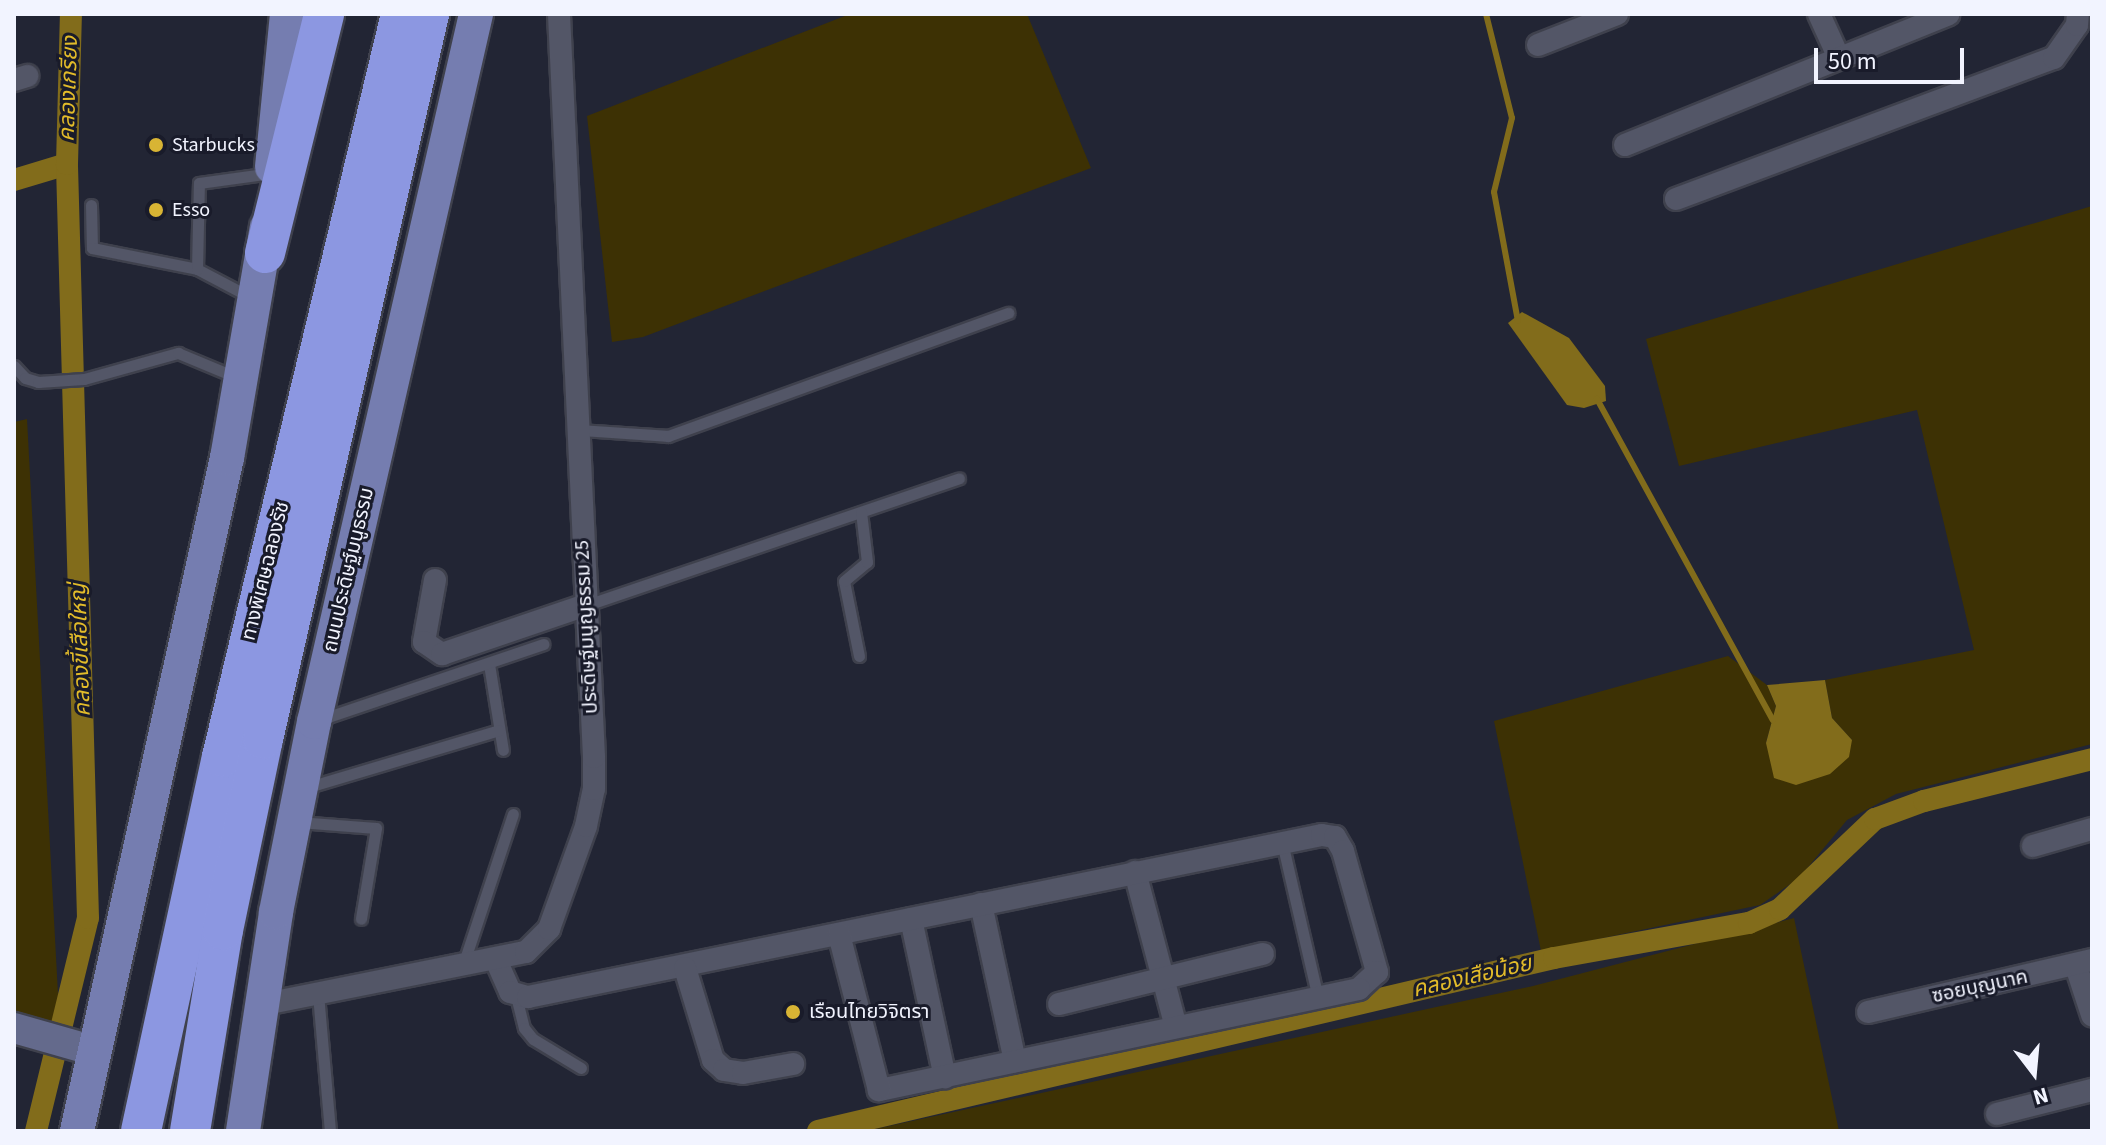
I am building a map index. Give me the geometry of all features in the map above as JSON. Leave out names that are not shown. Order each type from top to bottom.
[{"type":"highway","points":[[265,253],[324,14]]},
{"type":"highway","name":"ทางพิเศษฉลองรัช","points":[[141,1131],[225,742],[401,14]]},
{"type":"highway","name":"ทางพิเศษฉลองรัช","points":[[190,1131],[223,930],[257,768],[429,14]]},
{"type":"main road","points":[[77,1131],[71,1044],[241,379],[265,253],[287,14]]},
{"type":"main road","name":"ถนนประดิษฐ์มนูธรรม","points":[[243,1131],[260,1005],[314,722],[476,14]]},
{"type":"street","name":"ประดิษฐ์มนูญธรรม 25","points":[[260,1005],[526,952],[549,929],[586,826],[594,769],[583,606],[580,430],[559,14]]},
{"type":"street","points":[[1538,45],[1617,14]]},
{"type":"street","points":[[1819,14],[1839,58]]},
{"type":"street","points":[[1625,145],[1949,14]]},
{"type":"street","points":[[1676,199],[2054,58],[2077,25],[2078,14]]},
{"type":"street","points":[[435,580],[424,642],[442,654],[583,606]]},
{"type":"street","points":[[2033,846],[2092,829]]},
{"type":"street","points":[[496,960],[505,986],[516,996],[685,968],[839,934],[981,904],[1282,842],[1335,837],[1377,972],[1359,989],[879,1090],[839,934]]},
{"type":"street","points":[[1135,872],[1176,1027]]},
{"type":"street","points":[[981,904],[1015,1061]]},
{"type":"street","points":[[911,919],[945,1077]]},
{"type":"street","points":[[1059,1004],[1263,954]]},
{"type":"street","points":[[2084,963],[2092,1015]]},
{"type":"street","name":"ซอยบุญนาค","points":[[1868,1012],[2084,963]]},
{"type":"street","points":[[685,968],[713,1060],[724,1070],[743,1073],[793,1064]]},
{"type":"street","points":[[14,1028],[71,1044]]},
{"type":"street","points":[[1997,1114],[2092,1090]]},
{"type":"lane","points":[[197,269],[199,183],[271,173]]},
{"type":"lane","points":[[91,205],[92,248],[197,269],[256,300]]},
{"type":"lane","points":[[580,430],[668,436],[1008,313]]},
{"type":"lane","points":[[14,366],[25,378],[38,382],[94,378],[178,353],[241,379]]},
{"type":"lane","points":[[583,606],[959,478]]},
{"type":"lane","points":[[859,656],[844,581],[867,562],[861,512]]},
{"type":"lane","points":[[314,722],[543,644]]},
{"type":"lane","points":[[489,664],[503,750]]},
{"type":"lane","points":[[297,805],[338,782],[499,730]]},
{"type":"lane","points":[[297,805],[376,828],[361,919]]},
{"type":"lane","points":[[463,965],[513,814]]},
{"type":"lane","points":[[1282,842],[1318,998]]},
{"type":"lane","points":[[318,994],[330,1131]]},
{"type":"lane","points":[[516,996],[524,1028],[533,1039],[581,1068]]},
{"type":"shaded area","points":[[850,14],[1027,14],[1091,168],[643,337],[612,342],[587,116]]},
{"type":"shaded area","points":[[2092,206],[2092,744],[1896,794],[1847,820],[1799,878],[1760,905],[1541,951],[1494,721],[1728,656],[1767,685],[1776,706],[1766,743],[1852,740],[1832,718],[1825,680],[1974,650],[1917,410],[1679,466],[1646,339]]},
{"type":"shaded area","points":[[1522,312],[1569,338],[1605,386],[1606,401],[1584,408],[1567,405],[1508,323]]},
{"type":"shaded area","points":[[27,419],[60,1031],[14,1025],[14,422]]},
{"type":"shaded area","points":[[1825,680],[1832,718],[1852,740],[1849,757],[1830,774],[1796,785],[1774,778],[1766,743],[1776,706],[1767,685]]},
{"type":"shaded area","points":[[1794,918],[1839,1131],[866,1131],[1533,986]]},
{"type":"waterway","name":"คลองขี้เสือใหญ่","points":[[36,1131],[88,918],[67,164],[71,14]]},
{"type":"waterway","points":[[1486,14],[1512,118],[1494,192],[1518,321]]},
{"type":"waterway","points":[[14,180],[67,164]]},
{"type":"waterway","points":[[1597,399],[1773,720]]},
{"type":"waterway","name":"คลองเสือน้อย","points":[[818,1131],[1554,958],[1749,923],[1780,909],[1875,819],[1924,801],[2092,759]]},
{"type":"place","name":"Starbucks","points":[[156,145]]},
{"type":"place","name":"Esso","points":[[156,210]]},
{"type":"place","name":"เรือนไทยวิจิตรา","points":[[793,1012]]},
{"type":"water label","name":"คลองเกรียง","points":[[69,89]]}]
